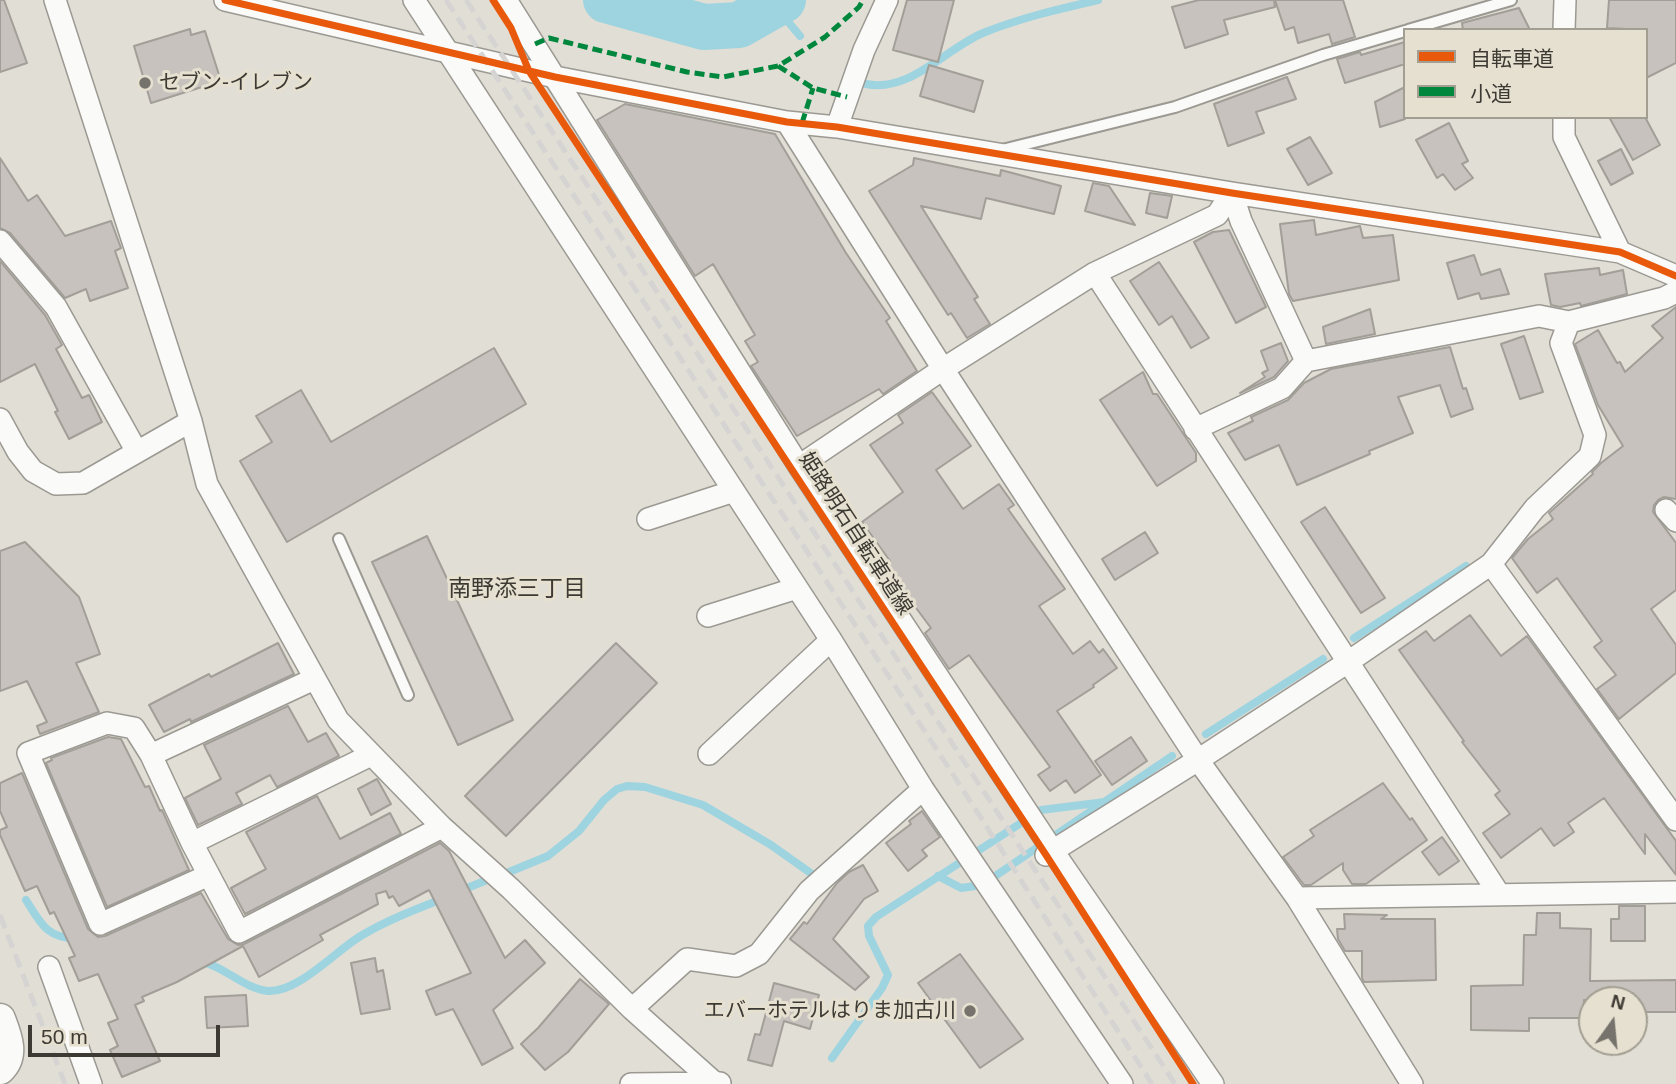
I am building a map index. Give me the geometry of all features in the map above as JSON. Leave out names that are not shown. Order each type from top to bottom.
[{"type":"street","points":[[55,0],[191,421],[207,484],[338,720],[442,827],[519,897],[632,1009],[716,1084]]},
{"type":"street","points":[[225,0],[555,77],[787,122],[837,127],[1620,252],[1676,276]]},
{"type":"street","points":[[414,0],[831,640],[923,789],[1122,1084]]},
{"type":"street","points":[[506,0],[799,466],[1049,853],[1213,1084]]},
{"type":"street","points":[[837,127],[864,50],[887,0]]},
{"type":"street","points":[[1564,0],[1564,28]]},
{"type":"street","points":[[1564,119],[1564,137],[1620,252]]},
{"type":"street","points":[[787,122],[943,369],[1198,760],[1297,898],[1412,1084]]},
{"type":"street","points":[[799,466],[943,369],[1095,273],[1217,215],[1232,192]]},
{"type":"street","points":[[1232,192],[1241,222],[1306,361]]},
{"type":"street","points":[[0,241],[56,307],[137,452]]},
{"type":"street","points":[[1095,273],[1499,894]]},
{"type":"street","points":[[1195,429],[1282,388],[1306,361],[1539,316],[1569,322],[1664,298],[1676,292]]},
{"type":"street","points":[[1049,853],[1349,662],[1491,564],[1535,508],[1590,456],[1595,435],[1562,343],[1569,322]]},
{"type":"street","points":[[0,419],[18,452],[33,471],[56,484],[83,483],[191,421]]},
{"type":"street","points":[[648,519],[734,491]]},
{"type":"street","points":[[1491,564],[1676,820]]},
{"type":"street","points":[[708,616],[797,588]]},
{"type":"street","points":[[709,754],[831,640]]},
{"type":"street","points":[[150,755],[314,679]]},
{"type":"street","points":[[209,875],[100,924],[28,753],[107,723],[134,728],[239,932],[442,827]]},
{"type":"street","points":[[192,843],[372,755]]},
{"type":"street","points":[[632,1009],[687,958],[736,966],[759,954],[809,891],[923,789]]},
{"type":"street","points":[[1297,898],[1676,892]]},
{"type":"street","points":[[49,967],[92,1084]]},
{"type":"street","points":[[0,1019],[9,1049],[5,1064],[0,1069]]},
{"type":"street","points":[[631,1084],[730,1084]]},
{"type":"lane","points":[[1414,28],[1511,0]]},
{"type":"lane","points":[[989,153],[1175,107],[1323,55],[1403,31]]},
{"type":"lane","points":[[339,539],[408,695]]},
{"type":"building","points":[[0,0],[4,0],[27,63],[0,72]]},
{"type":"building","points":[[907,0],[954,0],[938,62],[893,50]]},
{"type":"building","points":[[1199,0],[1274,0],[1275,7],[1224,20],[1228,34],[1185,48],[1172,7]]},
{"type":"building","points":[[1275,0],[1343,0],[1355,37],[1332,44],[1329,34],[1298,43],[1294,27],[1285,30]]},
{"type":"building","points":[[1609,0],[1676,0],[1676,63],[1648,77],[1648,28],[1607,28]]},
{"type":"building","points":[[1519,8],[1529,28],[1463,28],[1462,23]]},
{"type":"building","points":[[190,29],[191,35],[205,31],[221,81],[151,103],[134,46]]},
{"type":"building","points":[[1403,43],[1403,65],[1345,83],[1337,59],[1360,52],[1361,55]]},
{"type":"building","points":[[929,65],[983,81],[974,112],[920,96]]},
{"type":"building","points":[[1287,77],[1296,99],[1256,112],[1264,133],[1228,146],[1214,104]]},
{"type":"building","points":[[1403,88],[1405,119],[1380,127],[1375,102]]},
{"type":"building","points":[[625,104],[775,134],[846,253],[890,318],[886,321],[917,371],[883,394],[879,389],[797,436],[751,366],[758,362],[745,341],[755,335],[713,264],[695,276],[597,120]]},
{"type":"building","points":[[1610,119],[1646,119],[1660,145],[1633,160]]},
{"type":"building","points":[[1449,123],[1468,161],[1462,164],[1473,178],[1455,190],[1443,174],[1437,178],[1416,140]]},
{"type":"building","points":[[1310,137],[1332,173],[1308,185],[1287,149]]},
{"type":"building","points":[[1621,149],[1633,173],[1611,185],[1598,161]]},
{"type":"building","points":[[0,158],[28,201],[37,195],[65,236],[111,221],[121,248],[115,251],[128,288],[90,301],[86,289],[65,298],[10,233],[0,228]]},
{"type":"building","points":[[914,158],[1000,176],[1001,170],[1061,186],[1054,214],[986,198],[981,219],[921,206],[978,297],[974,299],[990,324],[967,338],[951,313],[948,315],[869,191],[913,165]]},
{"type":"building","points":[[1093,183],[1109,186],[1135,225],[1085,211]]},
{"type":"building","points":[[1150,193],[1172,196],[1167,218],[1146,213]]},
{"type":"building","points":[[1314,220],[1316,235],[1360,226],[1363,238],[1393,235],[1399,280],[1293,301],[1289,294],[1280,224]]},
{"type":"building","points":[[1229,230],[1266,307],[1236,323],[1194,242],[1213,232]]},
{"type":"building","points":[[1474,255],[1481,275],[1500,269],[1509,294],[1481,299],[1479,293],[1458,299],[1447,263]]},
{"type":"building","points":[[0,261],[45,315],[62,345],[56,349],[82,398],[89,395],[102,422],[69,439],[35,364],[0,382]]},
{"type":"building","points":[[1159,262],[1209,338],[1191,348],[1172,316],[1159,325],[1130,281]]},
{"type":"building","points":[[1599,268],[1600,275],[1623,270],[1627,294],[1581,306],[1580,303],[1560,307],[1551,305],[1545,274]]},
{"type":"building","points":[[1676,307],[1676,499],[1664,497],[1658,500],[1653,512],[1676,543],[1676,590],[1651,609],[1676,645],[1676,673],[1619,719],[1597,689],[1616,675],[1594,647],[1602,641],[1557,578],[1537,593],[1512,558],[1528,539],[1553,519],[1549,513],[1593,474],[1601,463],[1623,446],[1598,405],[1575,344],[1598,330],[1625,372],[1663,338],[1652,326]]},
{"type":"building","points":[[1370,309],[1375,334],[1326,344],[1323,327]]},
{"type":"building","points":[[1524,336],[1543,392],[1520,399],[1501,344]]},
{"type":"building","points":[[1281,343],[1288,361],[1274,377],[1240,393],[1265,377],[1262,373],[1268,370],[1261,351]]},
{"type":"building","points":[[1450,347],[1463,389],[1466,388],[1473,409],[1451,417],[1440,385],[1398,397],[1413,433],[1297,485],[1279,445],[1245,460],[1228,433],[1253,421],[1251,417],[1288,400],[1304,383],[1331,369]]},
{"type":"building","points":[[494,348],[526,404],[287,542],[240,461],[272,442],[256,416],[301,390],[331,442]]},
{"type":"building","points":[[1143,372],[1153,394],[1157,394],[1196,453],[1196,461],[1157,486],[1100,400]]},
{"type":"building","points":[[932,392],[971,446],[936,470],[963,509],[999,484],[1014,505],[1008,509],[1065,589],[1039,606],[1073,654],[1090,641],[1099,653],[1103,649],[1117,668],[1057,711],[1101,775],[1075,793],[1066,780],[1050,791],[1038,775],[1050,767],[969,655],[949,669],[925,633],[931,628],[884,565],[890,561],[862,522],[903,492],[870,445],[903,423],[898,415]]},
{"type":"building","points":[[1325,507],[1385,598],[1361,613],[1301,522]]},
{"type":"building","points":[[1145,532],[1158,553],[1115,580],[1102,559]]},
{"type":"building","points":[[427,536],[513,720],[458,745],[372,562]]},
{"type":"building","points":[[25,542],[79,597],[100,654],[76,663],[99,712],[40,734],[37,726],[47,722],[27,681],[0,691],[0,551]]},
{"type":"building","points":[[1470,615],[1501,656],[1527,636],[1676,841],[1676,875],[1645,834],[1645,854],[1604,798],[1568,823],[1574,832],[1554,846],[1541,828],[1501,858],[1483,833],[1510,814],[1495,795],[1500,791],[1462,742],[1464,741],[1399,650],[1426,631],[1434,641]]},
{"type":"building","points":[[278,643],[294,674],[164,732],[149,705]]},
{"type":"building","points":[[616,643],[657,683],[506,836],[465,796]]},
{"type":"building","points":[[288,706],[308,742],[326,733],[339,756],[277,787],[270,775],[236,793],[242,804],[198,825],[185,798],[221,779],[204,745]]},
{"type":"building","points":[[108,737],[121,739],[145,787],[149,786],[160,811],[162,810],[189,870],[107,907],[46,763],[52,760],[51,758]]},
{"type":"building","points":[[1131,737],[1147,761],[1112,785],[1095,761]]},
{"type":"building","points":[[22,773],[88,929],[98,937],[201,893],[228,939],[238,945],[244,944],[440,843],[449,851],[505,958],[525,940],[545,963],[493,1010],[513,1048],[482,1065],[453,1009],[436,1015],[426,991],[471,973],[429,890],[399,906],[393,896],[389,898],[386,891],[376,894],[378,904],[320,935],[323,940],[259,977],[243,946],[177,982],[142,997],[144,1001],[135,1005],[160,1061],[122,1077],[110,1050],[118,1046],[108,1023],[118,1019],[98,974],[79,981],[69,958],[75,956],[54,912],[50,914],[37,886],[25,891],[0,835],[0,830],[7,827],[0,811],[0,783]]},
{"type":"building","points":[[377,779],[391,804],[371,815],[358,789]]},
{"type":"building","points":[[1383,783],[1427,840],[1366,884],[1352,884],[1343,870],[1343,863],[1311,885],[1304,885],[1283,857],[1314,836],[1310,830]]},
{"type":"building","points":[[317,796],[340,839],[390,813],[401,834],[245,914],[231,888],[266,869],[246,832]]},
{"type":"building","points":[[922,811],[940,837],[922,850],[927,856],[908,871],[886,843],[911,824],[909,821]]},
{"type":"building","points":[[1442,837],[1459,861],[1439,875],[1422,852]]},
{"type":"building","points":[[863,865],[878,891],[864,899],[833,939],[869,977],[855,990],[790,939],[804,922],[807,924],[837,883],[849,872]]},
{"type":"building","points":[[1619,906],[1645,906],[1645,941],[1611,941],[1611,919],[1619,919]]},
{"type":"building","points":[[1537,913],[1560,913],[1560,928],[1591,929],[1590,981],[1676,980],[1676,1012],[1648,1012],[1648,986],[1578,986],[1578,1018],[1529,1018],[1529,1031],[1471,1030],[1471,986],[1523,985],[1524,935],[1536,935]]},
{"type":"building","points":[[1344,914],[1387,915],[1381,919],[1435,919],[1436,980],[1364,982],[1362,951],[1345,951],[1338,939],[1337,929],[1345,929]]},
{"type":"building","name":"エバーホテルはりま加古川","points":[[960,954],[1023,1039],[980,1068],[918,983]]},
{"type":"building","points":[[375,958],[377,972],[383,970],[390,1009],[361,1014],[351,963]]},
{"type":"building","points":[[580,979],[609,1004],[568,1052],[545,1070],[521,1044]]},
{"type":"building","points":[[774,983],[819,995],[810,1029],[784,1021],[772,1066],[748,1060],[755,1034],[760,1035]]},
{"type":"building","points":[[246,995],[248,1026],[207,1028],[205,997]]},
{"type":"waterway","points":[[606,0],[704,27],[739,25],[783,0]]},
{"type":"waterway","points":[[866,84],[897,82],[927,68],[983,33],[1025,18],[1098,0]]},
{"type":"waterway","points":[[775,6],[800,36]]},
{"type":"waterway","points":[[1354,638],[1466,566]]},
{"type":"waterway","points":[[1206,734],[1323,659]]},
{"type":"waterway","points":[[938,876],[961,888],[982,885],[1172,756]]},
{"type":"waterway","points":[[509,872],[548,856],[579,831],[604,800],[617,789],[627,786],[645,787],[703,805],[771,845],[812,874]]},
{"type":"waterway","points":[[832,1058],[882,988],[888,975],[869,936],[868,926],[876,917],[1041,810],[1105,802]]},
{"type":"waterway","points":[[460,891],[487,880]]},
{"type":"waterway","points":[[200,961],[259,989],[279,990],[303,979],[369,931],[442,899]]},
{"type":"waterway","points":[[26,900],[45,928],[66,938],[76,939]]},
{"type":"railway","points":[[446,0],[954,776],[1152,1084]]},
{"type":"railway","points":[[466,0],[1175,1084]]},
{"type":"railway","points":[[0,915],[65,1084]]},
{"type":"marked path","points":[[535,44],[549,38],[687,72],[723,77],[778,66],[825,37],[859,7],[863,0]]},
{"type":"marked path","points":[[778,66],[813,88],[847,97]]},
{"type":"marked path","points":[[802,123],[813,88]]},
{"type":"cycle path","points":[[225,0],[555,77],[787,122],[837,127],[1232,193],[1620,252],[1676,276]]},
{"type":"cycle path","name":"姫路明石自転車道線","points":[[493,0],[511,28],[529,71],[1046,855],[1193,1084]]},
{"type":"place","name":"セブン-イレブン","points":[[145,83]]},
{"type":"place","name":"エバーホテルはりま加古川","points":[[970,1011]]},
{"type":"district","name":"南野添三丁目","points":[[517,590]]}]
